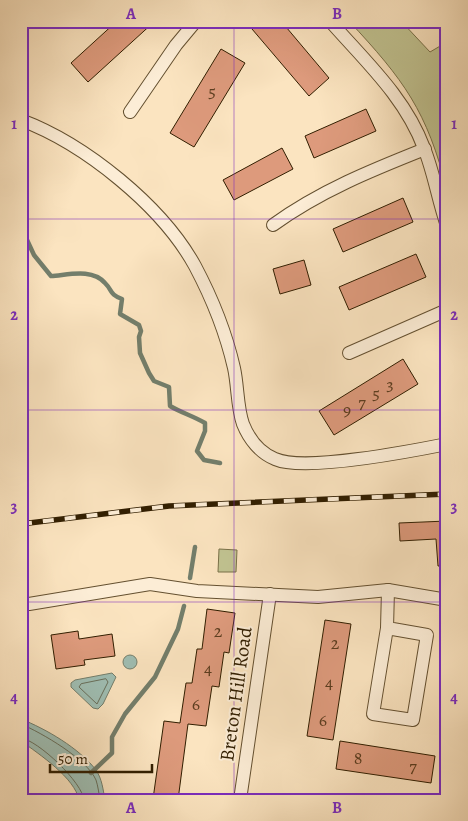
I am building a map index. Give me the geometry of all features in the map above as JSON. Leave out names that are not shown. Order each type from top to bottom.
[{"type":"street","points":[[130,112],[176,45],[196,21]]},
{"type":"street","points":[[330,21],[385,82],[406,111],[425,149],[447,226]]},
{"type":"street","points":[[21,120],[43,129],[109,173],[156,212],[175,236],[194,266],[223,329],[237,385],[242,422],[253,442],[262,452],[275,460],[291,464],[374,457],[447,444]]},
{"type":"street","points":[[274,225],[295,209],[326,191],[425,149]]},
{"type":"street","points":[[349,353],[447,310]]},
{"type":"street","points":[[29,604],[150,584],[197,591],[318,597],[388,590],[447,600]]},
{"type":"street","points":[[386,628],[427,635],[413,720],[373,714],[386,628],[388,590]]},
{"type":"street","name":"Breton Hill Road","points":[[240,800],[270,594]]},
{"type":"green space","points":[[349,21],[401,21],[430,52],[447,42],[447,190],[431,139],[422,117],[411,98],[385,61]]},
{"type":"green space","points":[[219,549],[237,550],[236,572],[218,572]]},
{"type":"water","points":[[127,655],[133,655],[137,662],[133,669],[127,669],[123,665],[123,659]]},
{"type":"water","points":[[112,673],[116,677],[103,704],[98,709],[93,708],[71,687],[71,683],[75,680]]},
{"type":"water","points":[[21,719],[62,740],[81,754],[100,777],[105,800],[79,800],[71,783],[64,775],[21,741]]},
{"type":"building","points":[[117,21],[155,21],[88,82],[71,63]]},
{"type":"building","points":[[261,21],[281,21],[329,78],[309,96],[252,29]]},
{"type":"building","points":[[221,49],[245,63],[194,147],[170,133]]},
{"type":"building","points":[[366,109],[376,131],[314,158],[305,136]]},
{"type":"building","points":[[282,148],[293,169],[234,200],[223,180]]},
{"type":"building","points":[[403,198],[413,222],[343,252],[333,229]]},
{"type":"building","points":[[416,254],[426,277],[349,310],[339,287]]},
{"type":"building","points":[[304,260],[311,285],[280,294],[273,269]]},
{"type":"building","points":[[403,359],[418,384],[334,435],[319,411]]},
{"type":"building","points":[[447,521],[447,566],[438,566],[436,539],[400,541],[399,523]]},
{"type":"building","points":[[207,609],[235,613],[229,653],[224,652],[219,687],[212,686],[206,726],[188,724],[178,800],[153,799],[164,721],[180,723],[186,683],[192,683],[197,649],[202,649]]},
{"type":"building","points":[[325,620],[351,624],[333,740],[307,736]]},
{"type":"building","points":[[78,631],[79,639],[112,634],[115,656],[84,660],[85,665],[56,669],[51,635]]},
{"type":"building","points":[[340,741],[435,756],[431,783],[336,769]]},
{"type":"waterway","points":[[21,227],[34,255],[51,276],[93,275],[100,278],[115,296],[122,299],[120,314],[139,325],[141,331],[139,337],[140,353],[149,373],[154,381],[169,387],[170,406],[205,423],[205,431],[197,451],[204,460],[220,463]]},
{"type":"waterway","points":[[190,578],[195,547]]},
{"type":"waterway","points":[[91,773],[112,753],[112,737],[125,714],[155,677],[178,629],[184,606]]},
{"type":"railway","points":[[21,524],[169,506],[447,494]]}]
